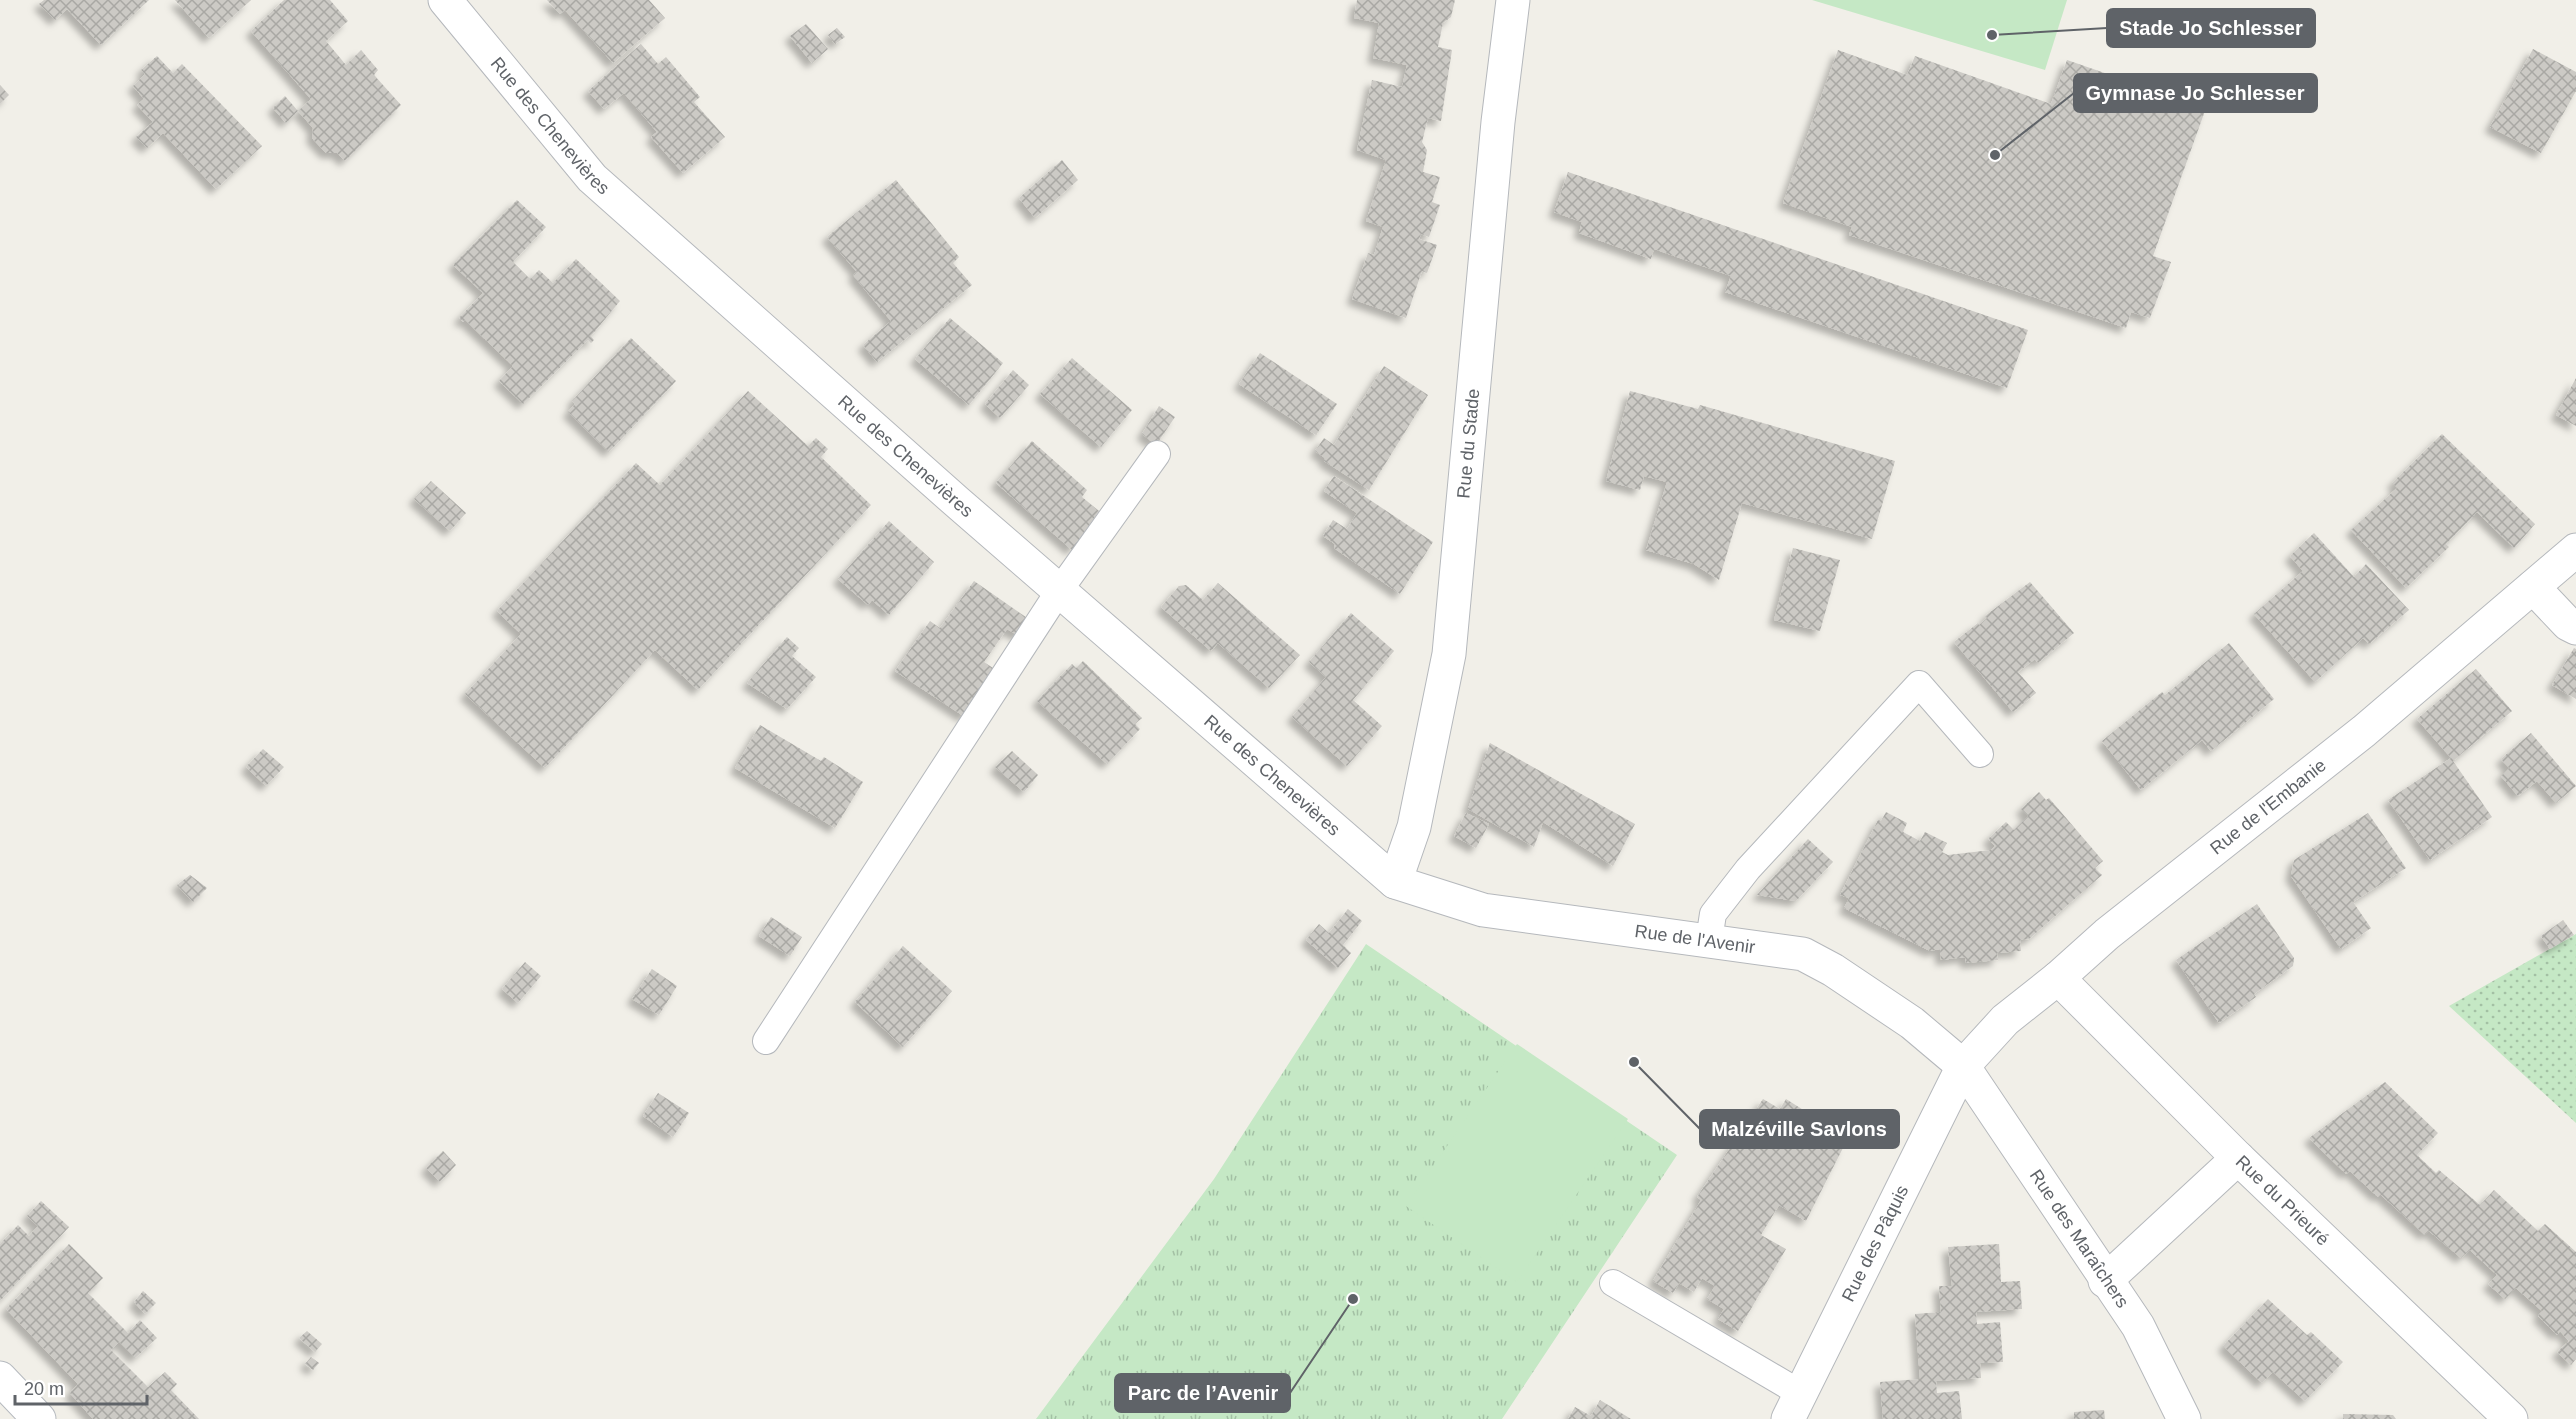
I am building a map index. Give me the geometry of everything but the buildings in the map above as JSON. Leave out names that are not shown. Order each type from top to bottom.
[{"type":"street","name":"Rue des Chenevières","points":[[445,0],[592,178],[1059,591],[1395,882]]},
{"type":"street","name":"Rue du Stade","points":[[1395,882],[1414,827],[1449,654],[1498,122],[1513,0]]},
{"type":"street","name":"Rue de l'Embanie","points":[[1963,1066],[2005,1020],[2058,978],[2107,934],[2364,731],[2576,550]]},
{"type":"street","points":[[2533,587],[2568,624],[2576,628]]},
{"type":"street","name":"Rue de l'Avenir","points":[[1395,882],[1483,910],[1803,954],[1833,970],[1912,1023],[1963,1066]]},
{"type":"street","name":"Rue du Prieuré","points":[[2058,978],[2238,1158],[2511,1419]]},
{"type":"street","name":"Rue des Maraîchers","points":[[1963,1066],[2105,1281],[2138,1326],[2184,1419]]},
{"type":"street","name":"Rue des Pâquis","points":[[1794,1406],[1963,1066]]},
{"type":"street","points":[[2105,1281],[2238,1158]]},
{"type":"street","points":[[0,1378],[39,1419]]},
{"type":"lane","points":[[766,1041],[1059,591],[1157,454]]},
{"type":"lane","points":[[1708,940],[1713,914],[1748,869],[1919,684],[1980,753]]},
{"type":"lane","points":[[1613,1283],[1794,1406]]},
{"type":"green space","points":[[1812,0],[2067,0],[2045,70]]},
{"type":"green space","points":[[2576,934],[2576,1123],[2449,1006]]},
{"type":"green space","points":[[1366,944],[1677,1155],[1502,1419],[1036,1419],[1214,1179]]},
{"type":"green space","points":[[1517,1044],[1628,1119],[1517,1282],[1406,1206]]},
{"type":"place","name":"Stade Jo Schlesser","points":[[1992,35]]},
{"type":"place","name":"Gymnase Jo Schlesser","points":[[1995,155]]},
{"type":"place","name":"Malzéville Savlons","points":[[1634,1062]]},
{"type":"place","name":"Parc de l’Avenir","points":[[1353,1299]]}]
